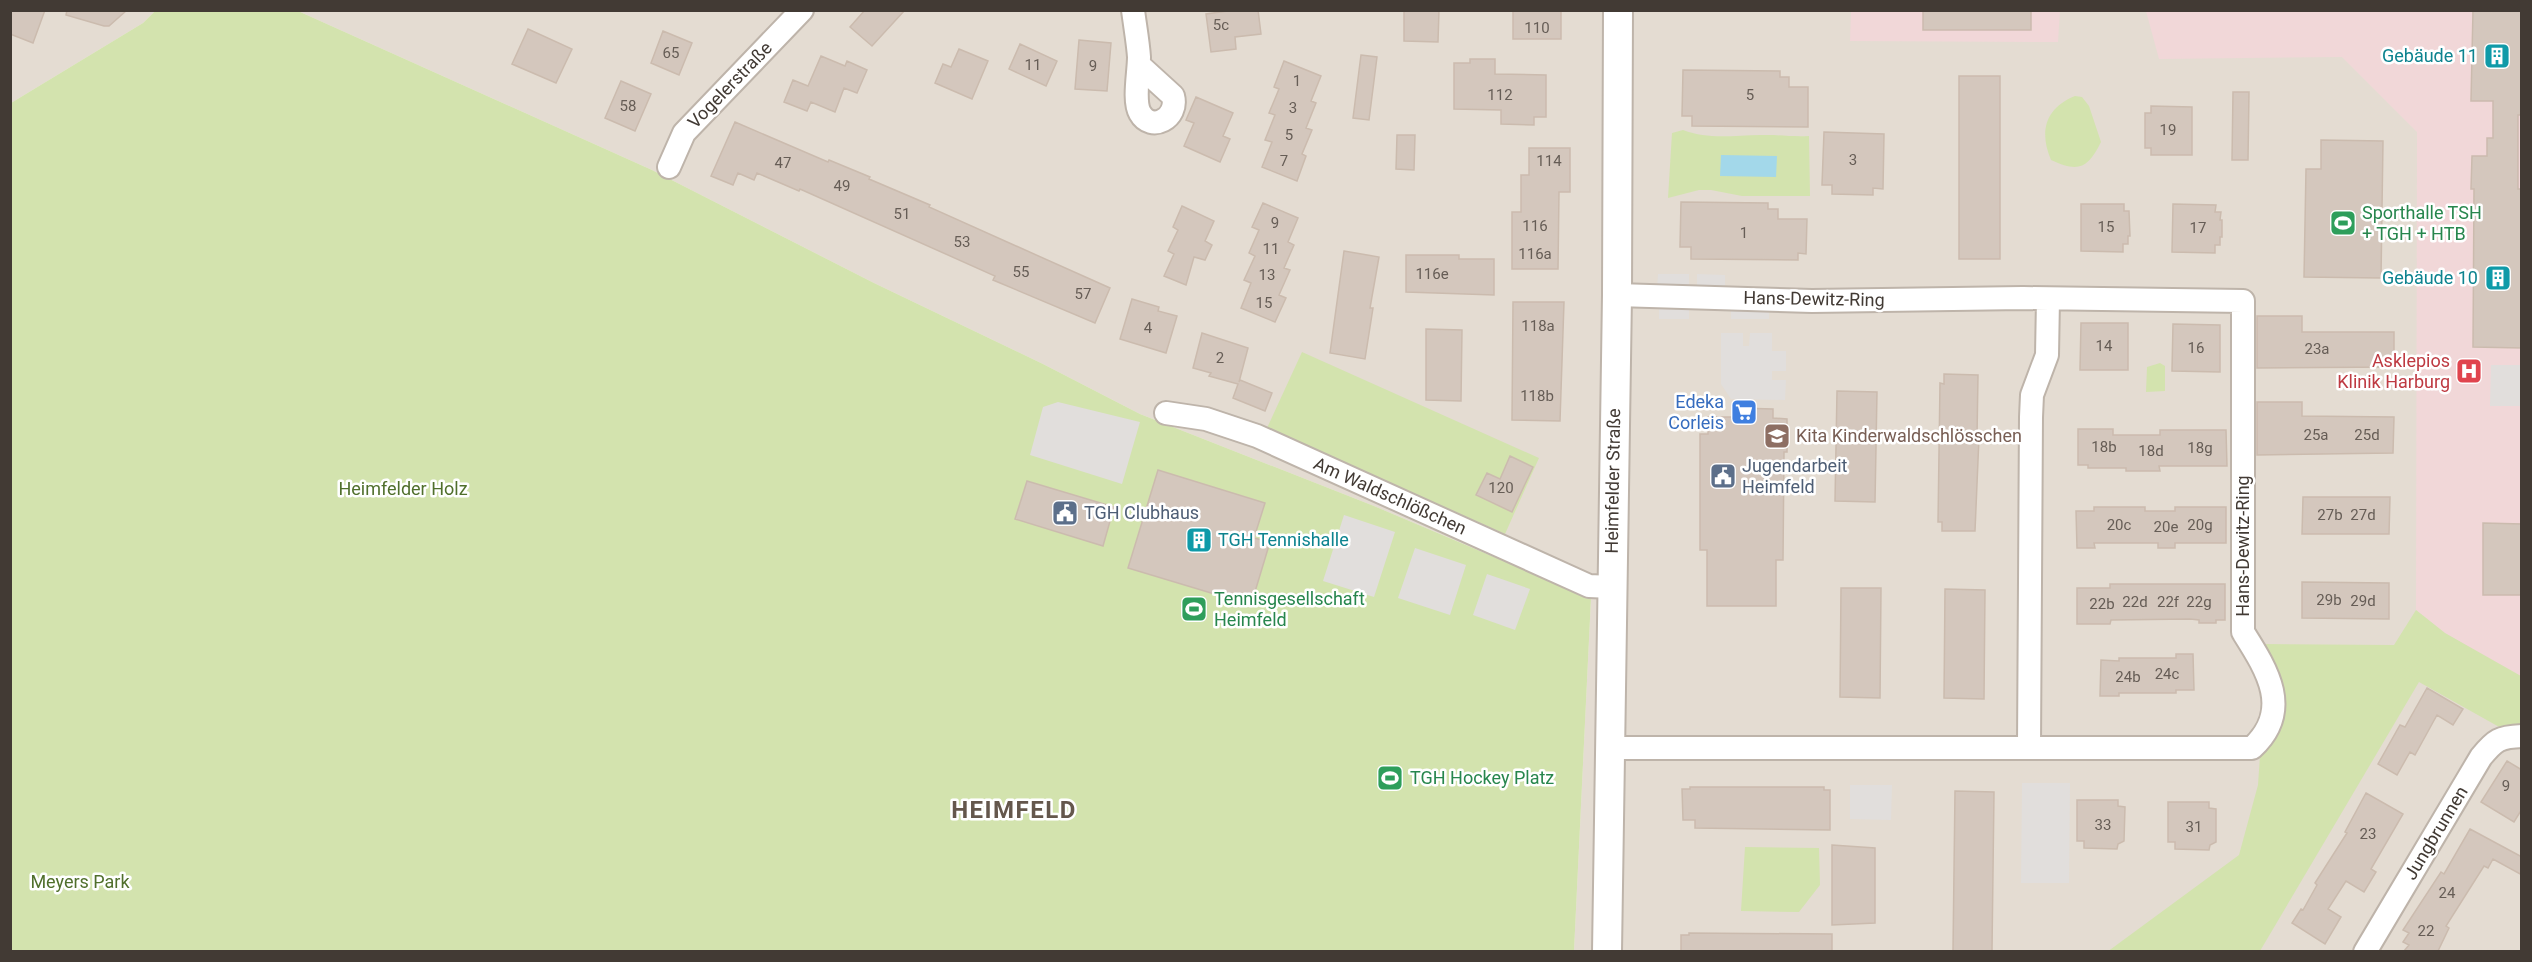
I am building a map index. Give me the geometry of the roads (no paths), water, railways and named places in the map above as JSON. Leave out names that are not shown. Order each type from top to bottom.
[{"type":"street","name":"Vogelerstraße","points":[[669,167],[684,133],[802,10]]},
{"type":"street","points":[[1133,10],[1139,64]]},
{"type":"street","name":"Heimfelder Straße","points":[[1607,951],[1617,295],[1618,10]]},
{"type":"street","name":"Hans-Dewitz-Ring","points":[[1609,748],[2029,746],[2252,748],[2270,726],[2274,701],[2264,665],[2243,632],[2243,301],[2048,299],[1812,301],[1617,295]]},
{"type":"street","points":[[2029,746],[2032,406],[2037,378],[2047,355],[2048,299]]},
{"type":"street","name":"Am Waldschlößchen","points":[[1166,413],[1206,419],[1257,436],[1589,586],[1611,587]]},
{"type":"street","name":"Jungbrunnen","points":[[2365,951],[2481,757],[2494,741],[2506,737],[2522,736]]},
{"type":"water","points":[[1721,155],[1777,156],[1776,177],[1720,176]]},
{"type":"place","name":"Gebäude 11","points":[[2497,56]]},
{"type":"place","name":"Sporthalle TSH + TGH + HTB","points":[[2343,223]]},
{"type":"place","name":"Gebäude 10","points":[[2498,278]]},
{"type":"place","name":"Asklepios Klinik Harburg","points":[[2469,371]]},
{"type":"place","name":"Edeka Corleis","points":[[1744,412]]},
{"type":"place","name":"Kita Kinderwaldschlösschen","points":[[1777,436]]},
{"type":"place","name":"Jugendarbeit Heimfeld","points":[[1723,476]]},
{"type":"place","name":"TGH Clubhaus","points":[[1065,513]]},
{"type":"place","name":"TGH Tennishalle","points":[[1199,540]]},
{"type":"place","name":"Tennisgesellschaft Heimfeld","points":[[1194,609]]},
{"type":"place","name":"TGH Hockey Platz","points":[[1390,778]]},
{"type":"district","name":"HEIMFELD","points":[[1014,810]]},
{"type":"park label","name":"Heimfelder Holz","points":[[403,489]]},
{"type":"park label","name":"Meyers Park","points":[[80,882]]}]
